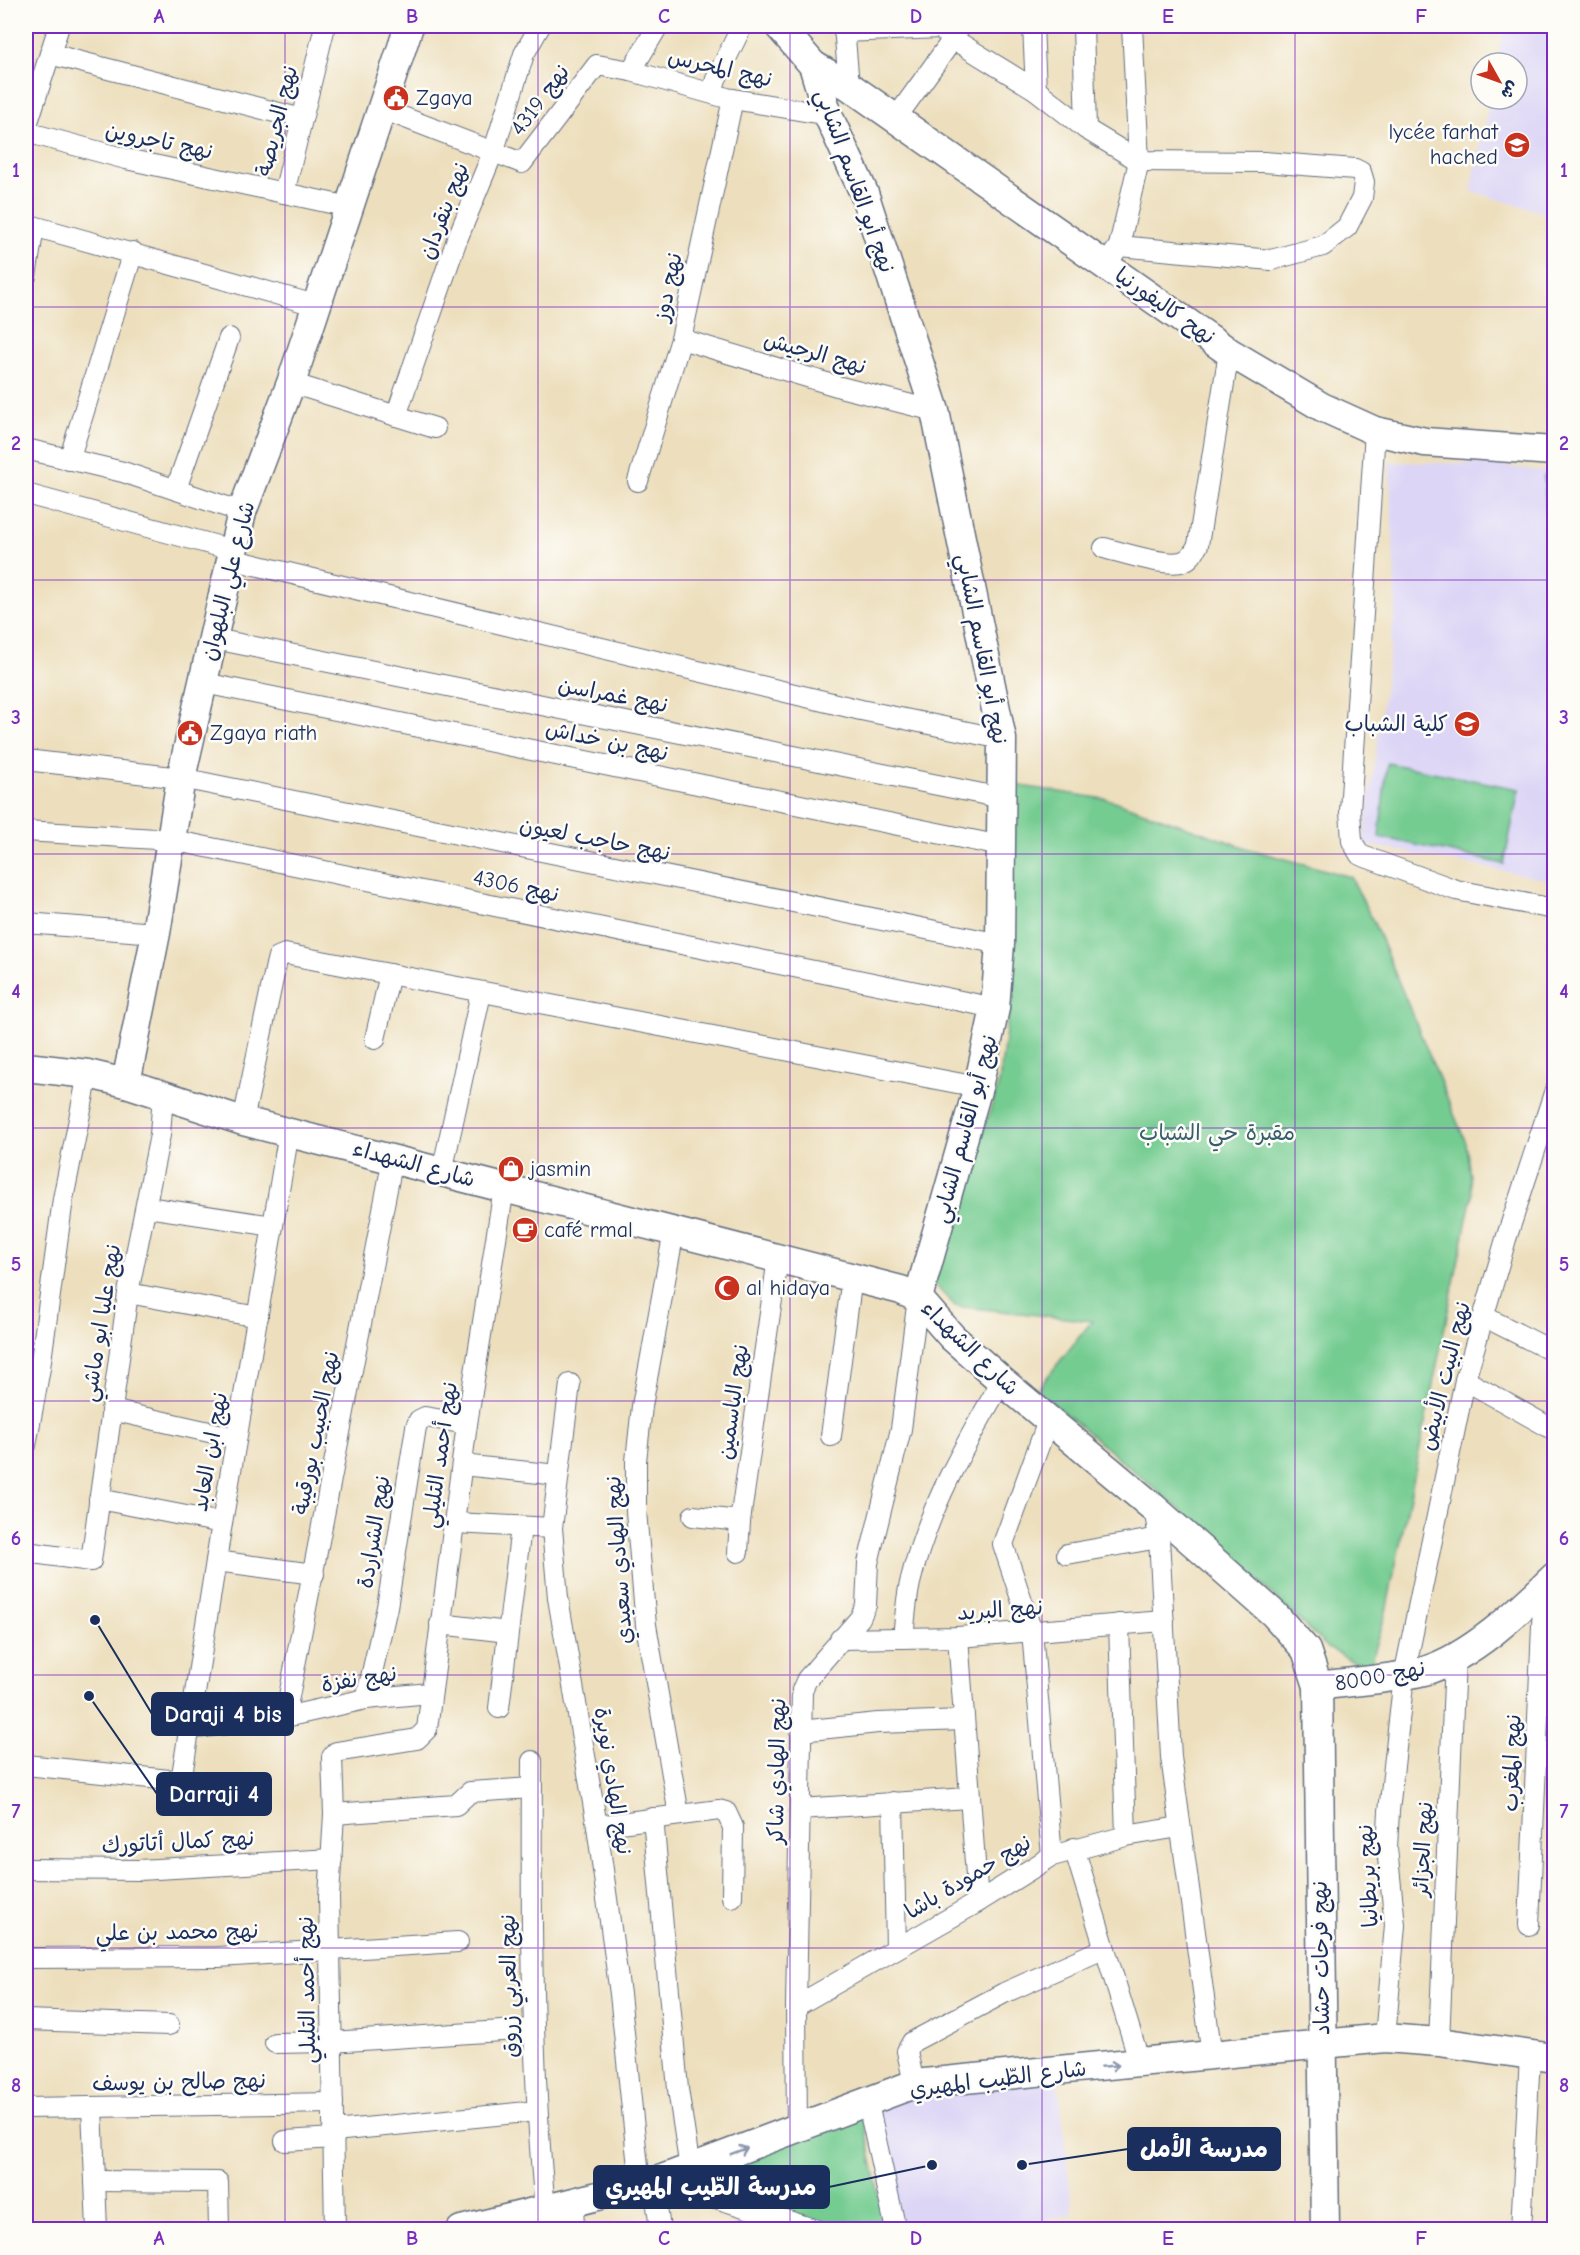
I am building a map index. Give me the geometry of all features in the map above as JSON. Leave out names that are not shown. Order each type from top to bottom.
[{"type":"street","points":[[26,130],[59,26]]},
{"type":"street","name":"نهج الجريصة","points":[[284,193],[321,26]]},
{"type":"street","name":"شارع علي البلهوان","points":[[126,1083],[156,933],[181,778],[215,639],[231,554],[242,512],[291,383],[409,26]]},
{"type":"street","name":"نهج بنقردان","points":[[396,416],[456,242],[494,150],[524,54],[540,26]]},
{"type":"street","points":[[631,71],[658,26]]},
{"type":"street","points":[[712,93],[716,79],[742,26]]},
{"type":"street","points":[[1032,26],[1036,90]]},
{"type":"street","points":[[1083,26],[1086,129]]},
{"type":"street","points":[[849,86],[844,29],[944,31],[1036,90],[1086,129],[1139,161],[1264,162],[1355,169],[1361,172],[1364,182],[1362,198],[1347,227],[1323,246],[1271,260],[1113,256],[1139,161],[1132,26]]},
{"type":"street","name":"نهج أبو القاسم الشابي","points":[[786,30],[813,65],[828,115],[864,193],[935,411],[1002,739],[1000,944],[995,1008],[978,1087],[918,1298]]},
{"type":"street","points":[[896,118],[944,31]]},
{"type":"street","points":[[50,54],[302,119]]},
{"type":"street","name":"نهج 4319","points":[[382,109],[494,150],[522,163],[594,67],[603,64]]},
{"type":"street","name":"نهج المحرس","points":[[603,64],[734,99],[828,115]]},
{"type":"street","name":"نهح كاليفورنيا","points":[[813,65],[1113,256],[1229,352],[1322,407],[1375,431],[1425,442],[1554,451]]},
{"type":"street","name":"نهج دوز","points":[[638,482],[681,339],[734,99]]},
{"type":"street","name":"نهج تاجروين","points":[[26,130],[126,159],[349,207]]},
{"type":"street","points":[[26,276],[30,225],[133,252],[315,305]]},
{"type":"street","points":[[69,460],[133,252]]},
{"type":"street","points":[[176,489],[229,338]]},
{"type":"street","name":"نهج الرجيش","points":[[681,339],[840,387],[935,411]]},
{"type":"street","points":[[1104,548],[1172,563],[1184,562],[1194,554],[1198,545],[1229,352]]},
{"type":"street","points":[[291,383],[435,428]]},
{"type":"street","points":[[1375,431],[1350,800],[1352,841],[1360,855],[1456,890],[1554,909]]},
{"type":"street","points":[[26,449],[176,489],[242,512]]},
{"type":"street","name":"نهج غمراسن","points":[[26,494],[231,554],[861,710],[1002,739]]},
{"type":"street","name":"نهج غمراسن","points":[[215,639],[1002,798]]},
{"type":"street","name":"نهج بن خداش","points":[[204,683],[1001,846]]},
{"type":"street","name":"نهج حاجب لعيون","points":[[26,760],[181,778],[1000,944]]},
{"type":"street","name":"نهج 4306","points":[[26,831],[172,840],[995,1008]]},
{"type":"street","points":[[26,923],[156,933]]},
{"type":"street","points":[[243,1121],[278,957],[285,954],[978,1087]]},
{"type":"street","points":[[375,1039],[390,974]]},
{"type":"street","points":[[442,1172],[481,993]]},
{"type":"street","name":"شارع الشهداء","points":[[26,1067],[88,1074],[126,1083],[243,1121],[852,1277],[901,1290],[918,1298],[947,1332],[1048,1421],[1242,1584],[1293,1633],[1310,1657],[1318,1686]]},
{"type":"street","points":[[26,1445],[40,1368],[63,1199],[88,1074]]},
{"type":"street","name":"نهج البيت الأبيض","points":[[1404,1676],[1465,1380],[1506,1239],[1554,1093]]},
{"type":"street","name":"نهج عليا ابو ماشي","points":[[26,1552],[91,1561],[128,1293],[147,1207],[160,1135],[164,1094]]},
{"type":"street","name":"نهج ابن العابد","points":[[26,1765],[177,1779],[184,1768],[236,1438],[289,1132]]},
{"type":"street","name":"نهج الحبيب بورقيبة","points":[[285,1717],[393,1158]]},
{"type":"street","name":"نهج أحمد التليلي","points":[[335,2229],[330,1950],[334,1814],[332,1761],[336,1752],[417,1739],[427,1729],[462,1465],[504,1188]]},
{"type":"street","points":[[147,1207],[273,1226]]},
{"type":"street","name":"نهج الهادي سعيدي","points":[[674,1231],[642,1407],[636,1461],[636,1511],[648,1636],[679,1815]]},
{"type":"street","name":"نهج الياسمين","points":[[738,1552],[740,1521],[778,1258]]},
{"type":"street","points":[[831,1436],[852,1277]]},
{"type":"street","points":[[128,1293],[258,1317]]},
{"type":"street","name":"نهج الهادي شاكر","points":[[797,2128],[805,2069],[796,2006],[802,1690],[807,1679],[860,1618],[866,1605],[868,1563],[901,1429],[918,1298]]},
{"type":"street","points":[[1485,1317],[1554,1352]]},
{"type":"street","points":[[1465,1380],[1554,1430]]},
{"type":"street","points":[[903,1638],[909,1585],[916,1562],[961,1451],[1002,1381]]},
{"type":"street","name":"نهج الهادي نويرة","points":[[570,1384],[552,1528],[558,1599],[597,1826],[620,1994],[660,2229]]},
{"type":"street","points":[[111,1410],[236,1438]]},
{"type":"street","name":"نهج الشراردة","points":[[366,1700],[387,1607],[416,1427],[419,1420],[425,1417],[468,1424]]},
{"type":"street","points":[[1048,1421],[1003,1544],[1032,1632],[1052,1856]]},
{"type":"street","points":[[462,1465],[558,1475]]},
{"type":"street","points":[[99,1499],[222,1523]]},
{"type":"street","points":[[1154,1508],[1159,1539],[1171,1757],[1212,2056]]},
{"type":"street","points":[[693,1516],[740,1521]]},
{"type":"street","points":[[455,1522],[552,1528]]},
{"type":"street","points":[[499,1708],[521,1527]]},
{"type":"street","points":[[1067,1554],[1159,1539]]},
{"type":"street","points":[[216,1561],[314,1574]]},
{"type":"street","name":"نهج 8000","points":[[1318,1686],[1404,1676],[1455,1659],[1541,1604],[1554,1577]]},
{"type":"street","name":"نهج المغرب","points":[[1530,1925],[1541,1604]]},
{"type":"street","name":"نهج البريد","points":[[840,1639],[958,1637],[1164,1620]]},
{"type":"street","points":[[440,1624],[508,1632]]},
{"type":"street","points":[[1119,1624],[1126,1836]]},
{"type":"street","points":[[958,1637],[968,1798],[978,1902]]},
{"type":"street","name":"نهج الجزائر","points":[[1439,2042],[1455,1659]]},
{"type":"street","name":"نهج بريطانيا","points":[[1385,2038],[1395,1924],[1387,1848],[1404,1676]]},
{"type":"street","name":"نهج فرحات حشاد","points":[[1318,1686],[1325,2229]]},
{"type":"street","name":"نهج نفزة","points":[[189,1729],[285,1717],[366,1700],[430,1693]]},
{"type":"street","points":[[800,1731],[878,1723],[964,1720]]},
{"type":"street","name":"نهج العربي زروق","points":[[532,1761],[531,1963],[537,2111],[545,2209]]},
{"type":"street","points":[[334,1814],[456,1805],[470,1792],[532,1788]]},
{"type":"street","points":[[800,1809],[968,1798]]},
{"type":"street","points":[[893,1802],[896,1948]]},
{"type":"street","points":[[597,1826],[720,1810],[729,1815],[733,1827],[732,1897]]},
{"type":"street","points":[[653,1818],[678,2089],[690,2169]]},
{"type":"street","name":"نهج حمودة باشا","points":[[796,2006],[978,1902],[1052,1856],[1074,1848],[1126,1836],[1179,1827]]},
{"type":"street","points":[[1074,1848],[1103,1949],[1140,2063]]},
{"type":"street","name":"نهج كمال أتاتورك","points":[[26,1869],[139,1870],[332,1859]]},
{"type":"street","name":"نهج محمد بن علي","points":[[26,1958],[218,1957],[458,1942]]},
{"type":"street","points":[[914,2084],[907,2051],[912,2042],[1004,1993],[1103,1949]]},
{"type":"street","points":[[26,2020],[169,2025]]},
{"type":"street","points":[[275,2043],[331,2042],[533,2029]]},
{"type":"street","name":"شارع الطّيب المهيري","points":[[461,2229],[545,2209],[574,2216],[651,2183],[868,2104],[914,2084],[1385,2038],[1439,2042],[1542,2057]]},
{"type":"street","points":[[1521,2229],[1542,2057]]},
{"type":"street","name":"نهج صالح بن يوسف","points":[[26,2108],[333,2103]]},
{"type":"street","points":[[868,2104],[896,2229]]},
{"type":"street","points":[[92,2107],[97,2229]]},
{"type":"street","points":[[285,2141],[537,2111]]},
{"type":"street","points":[[95,2181],[218,2182],[219,2229]]},
{"type":"street","points":[[651,2183],[756,2221],[812,2229]]},
{"type":"shaded area","name":"lycée farhat hached","points":[[1504,26],[1554,26],[1554,216],[1471,191],[1488,111],[1529,111],[1529,51],[1499,51]]},
{"type":"shaded area","name":"كلية الشباب","points":[[1389,462],[1490,464],[1554,473],[1554,881],[1363,844],[1396,604]]},
{"type":"shaded area","points":[[1058,2078],[1073,2215],[978,2229],[902,2229],[876,2108],[914,2092]]},
{"type":"green space","points":[[1544,476],[1554,478],[1554,518],[1547,517]]},
{"type":"green space","points":[[1387,763],[1519,789],[1504,864],[1379,837]]},
{"type":"green space","name":"مقبرة حي الشباب","points":[[1015,785],[1111,800],[1249,849],[1351,877],[1374,923],[1466,1143],[1472,1195],[1386,1612],[1369,1671],[1328,1648],[1209,1534],[1037,1390],[1092,1321],[955,1306],[934,1284],[999,1083],[1009,1008]]},
{"type":"green space","points":[[862,2112],[886,2229],[835,2229],[670,2183]]},
{"type":"place","name":"Zgaya","points":[[396,98]]},
{"type":"place","name":"lycée farhat hached","points":[[1517,145]]},
{"type":"place","name":"كلية الشباب","points":[[1467,724]]},
{"type":"place","name":"Zgaya riath","points":[[190,733]]},
{"type":"place","name":"jasmin","points":[[511,1169]]},
{"type":"place","name":"café rmal","points":[[525,1230]]},
{"type":"place","name":"al hidaya","points":[[727,1288]]},
{"type":"place","name":"Daraji 4 bis","points":[[95,1620]]},
{"type":"place","name":"Darraji 4","points":[[89,1696]]},
{"type":"place","name":"مدرسة الطّيب المهيري","points":[[932,2165]]},
{"type":"place","name":"مدرسة الأمل","points":[[1022,2165]]}]
